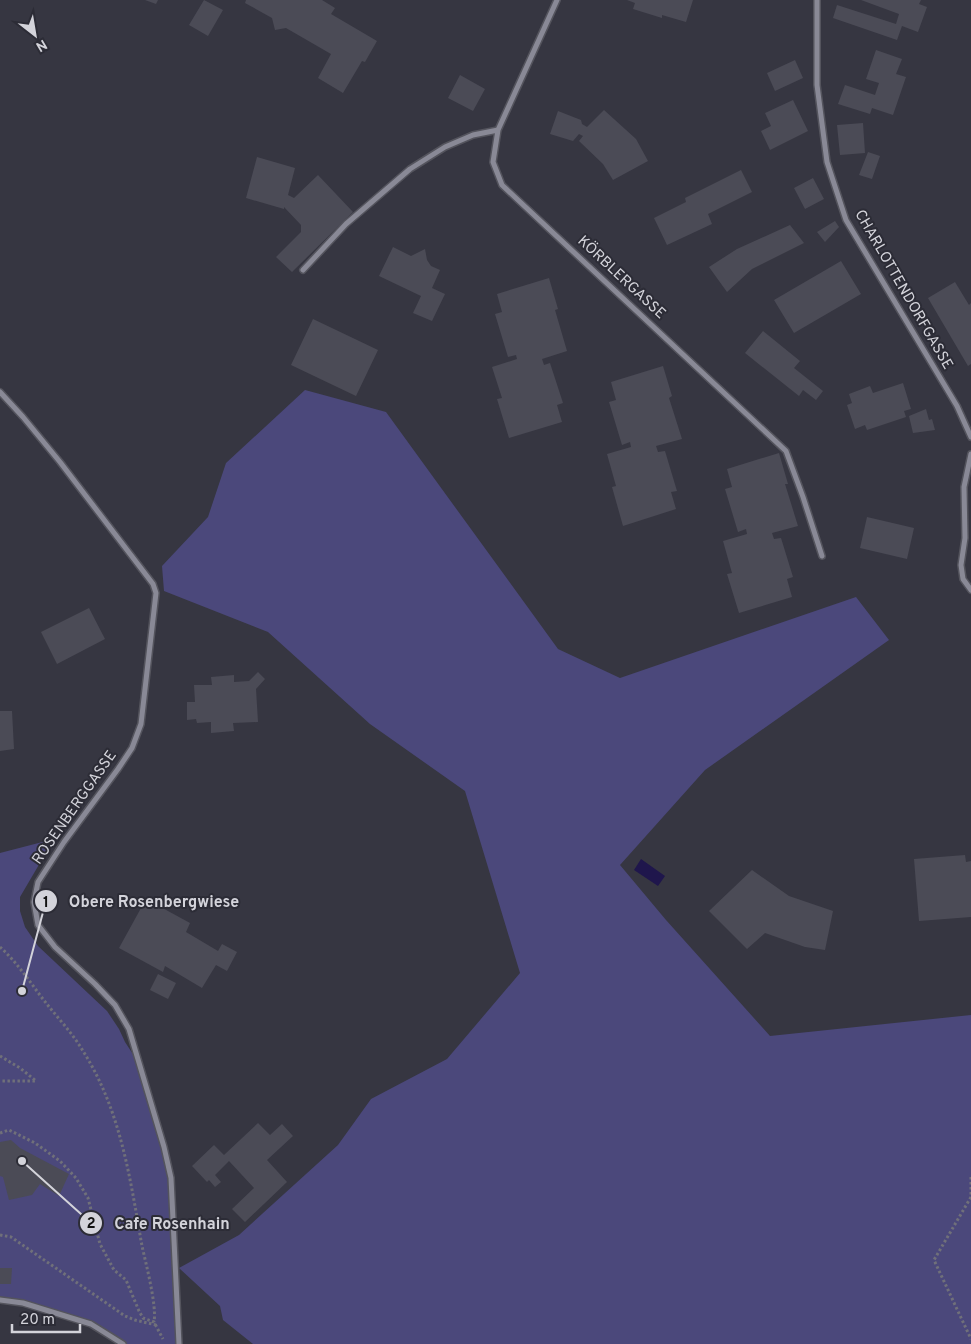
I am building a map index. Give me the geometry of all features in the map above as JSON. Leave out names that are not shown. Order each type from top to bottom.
[{"type":"street","name":"KÖRBLERGASSE","points":[[557,0],[498,130],[493,162],[502,185],[786,451],[822,556]]},
{"type":"street","name":"CHARLOTTENDORFGASSE","points":[[817,0],[817,85],[827,162],[846,220],[957,406],[971,437]]},
{"type":"street","points":[[303,270],[346,224],[410,169],[446,147],[473,135],[498,130]]},
{"type":"street","name":"ROSENBERGGASSE","points":[[0,392],[66,469],[153,584],[156,593],[141,724],[135,740],[118,769],[64,842],[38,882],[34,902],[38,925],[55,947],[96,984],[115,1005],[130,1028],[164,1147],[170,1178],[179,1344]]},
{"type":"street","points":[[971,454],[964,487],[965,538],[961,565],[963,579],[971,590]]},
{"type":"street","points":[[0,1300],[22,1303],[91,1324],[123,1344]]},
{"type":"path","points":[[0,947],[19,968],[82,1049],[112,1107],[129,1174],[155,1323],[166,1344]]},
{"type":"path","points":[[0,1056],[20,1068],[36,1081],[0,1081]]},
{"type":"path","points":[[0,1133],[9,1130],[36,1142],[60,1161],[76,1178],[88,1198],[100,1244],[114,1270],[126,1280],[143,1318],[155,1323]]},
{"type":"path","points":[[971,1177],[971,1197],[934,1260],[971,1339]]},
{"type":"path","points":[[0,1235],[11,1237],[125,1316],[135,1320],[155,1323]]},
{"type":"shaded area","points":[[305,390],[386,412],[558,649],[620,678],[856,597],[889,640],[705,770],[620,865],[666,920],[770,1036],[971,1015],[971,1344],[253,1344],[223,1320],[220,1306],[179,1268],[239,1235],[338,1145],[371,1099],[447,1059],[520,973],[465,791],[370,724],[268,632],[164,591],[162,566],[208,517],[226,463]]},
{"type":"shaded area","points":[[54,839],[20,897],[20,911],[25,927],[38,946],[107,1011],[140,1065],[170,1175],[179,1344],[123,1344],[91,1324],[23,1303],[0,1300],[0,853]]},
{"type":"shaded area","points":[[641,859],[665,876],[658,886],[634,870]]},
{"type":"building","points":[[145,0],[158,0],[156,4]]},
{"type":"building","points":[[204,0],[223,10],[208,36],[189,25]]},
{"type":"building","points":[[246,0],[322,0],[335,8],[331,14],[377,41],[365,62],[362,61],[343,93],[318,78],[331,54],[286,28],[275,30],[272,18],[245,3]]},
{"type":"building","points":[[627,0],[693,0],[686,22],[662,15],[662,18],[633,9],[635,3]]},
{"type":"building","points":[[861,0],[921,0],[919,4],[927,7],[918,32],[902,26],[897,40],[833,18],[837,5],[896,24],[899,14]]},
{"type":"building","points":[[876,50],[902,59],[896,74],[906,77],[893,115],[872,108],[870,114],[838,104],[845,85],[875,95],[879,83],[866,79]]},
{"type":"building","points":[[795,60],[803,78],[775,91],[767,73]]},
{"type":"building","points":[[460,75],[485,89],[473,111],[448,98]]},
{"type":"building","points":[[793,100],[808,131],[770,150],[761,131],[771,126],[765,113]]},
{"type":"building","points":[[604,110],[636,139],[648,161],[613,180],[603,164],[579,141],[583,136],[579,134],[573,141],[550,134],[558,111],[581,120],[582,124],[587,127]]},
{"type":"building","points":[[863,123],[865,153],[840,155],[837,125]]},
{"type":"building","points":[[868,152],[880,156],[872,179],[859,175]]},
{"type":"building","points":[[257,157],[295,168],[288,195],[294,198],[318,175],[353,212],[292,272],[276,257],[301,232],[301,225],[284,207],[284,209],[246,198]]},
{"type":"building","points":[[741,170],[752,192],[708,214],[712,224],[667,245],[654,218],[686,202],[685,198]]},
{"type":"building","points":[[813,178],[824,199],[805,209],[794,188]]},
{"type":"building","points":[[835,221],[839,227],[825,242],[817,232]]},
{"type":"building","points":[[790,225],[804,243],[752,269],[727,292],[709,267],[737,249]]},
{"type":"building","points":[[393,247],[411,256],[425,249],[427,260],[431,266],[440,270],[432,288],[445,294],[432,321],[413,313],[421,296],[379,276]]},
{"type":"building","points":[[841,261],[861,294],[794,333],[774,300]]},
{"type":"building","points":[[549,278],[558,309],[555,310],[567,351],[542,359],[544,365],[550,363],[563,403],[557,405],[562,422],[509,438],[497,399],[502,398],[492,367],[517,359],[516,355],[508,357],[495,314],[502,312],[497,294]]},
{"type":"building","points":[[955,282],[969,305],[971,303],[971,364],[968,366],[928,298]]},
{"type":"building","points":[[313,319],[378,350],[356,396],[291,365]]},
{"type":"building","points":[[763,331],[800,361],[794,368],[823,391],[816,400],[803,390],[799,396],[745,353]]},
{"type":"building","points":[[663,366],[672,396],[669,398],[682,439],[656,446],[658,452],[665,451],[677,491],[671,492],[676,509],[623,526],[612,487],[616,486],[607,454],[631,447],[630,442],[622,445],[609,402],[616,400],[611,382]]},
{"type":"building","points":[[903,383],[911,409],[904,411],[906,417],[867,430],[865,425],[855,429],[847,405],[852,403],[849,394],[870,386],[873,393]]},
{"type":"building","points":[[926,409],[929,420],[932,419],[935,430],[913,433],[909,416]]},
{"type":"building","points":[[779,453],[788,484],[785,484],[798,526],[772,533],[774,539],[781,538],[793,577],[787,579],[792,597],[739,613],[727,574],[732,573],[723,541],[747,534],[746,529],[738,532],[725,489],[732,487],[727,469]]},
{"type":"building","points":[[867,517],[914,528],[907,559],[860,548]]},
{"type":"building","points":[[89,608],[105,639],[57,664],[41,632]]},
{"type":"building","points":[[258,672],[265,679],[256,689],[258,722],[233,723],[234,731],[211,733],[211,722],[197,723],[196,719],[187,720],[187,702],[195,702],[194,685],[212,685],[211,677],[234,675],[234,682],[249,681]]},
{"type":"building","points":[[0,711],[12,711],[14,749],[0,751]]},
{"type":"building","points":[[965,855],[966,862],[971,861],[971,917],[919,921],[914,859]]},
{"type":"building","points":[[752,870],[789,896],[833,911],[825,950],[805,947],[765,933],[747,949],[709,911]]},
{"type":"building","points":[[146,899],[190,923],[186,932],[218,951],[222,944],[237,952],[227,971],[216,965],[202,988],[165,966],[163,972],[119,948]]},
{"type":"building","points":[[158,974],[176,983],[168,999],[150,990]]},
{"type":"building","points":[[258,1123],[270,1135],[282,1124],[293,1136],[267,1160],[287,1182],[245,1222],[232,1209],[254,1188],[229,1161],[215,1175],[221,1182],[215,1187],[209,1180],[207,1182],[192,1166],[214,1145],[224,1155]]},
{"type":"building","points":[[11,1140],[20,1148],[69,1174],[59,1196],[40,1184],[32,1195],[9,1200],[3,1177],[0,1176],[0,1142]]},
{"type":"building","points":[[0,1268],[12,1268],[11,1284],[0,1284]]},
{"type":"place","name":"Obere Rosenbergwiese","points":[[22,991]]},
{"type":"place","name":"Cafe Rosenhain","points":[[22,1161]]}]
